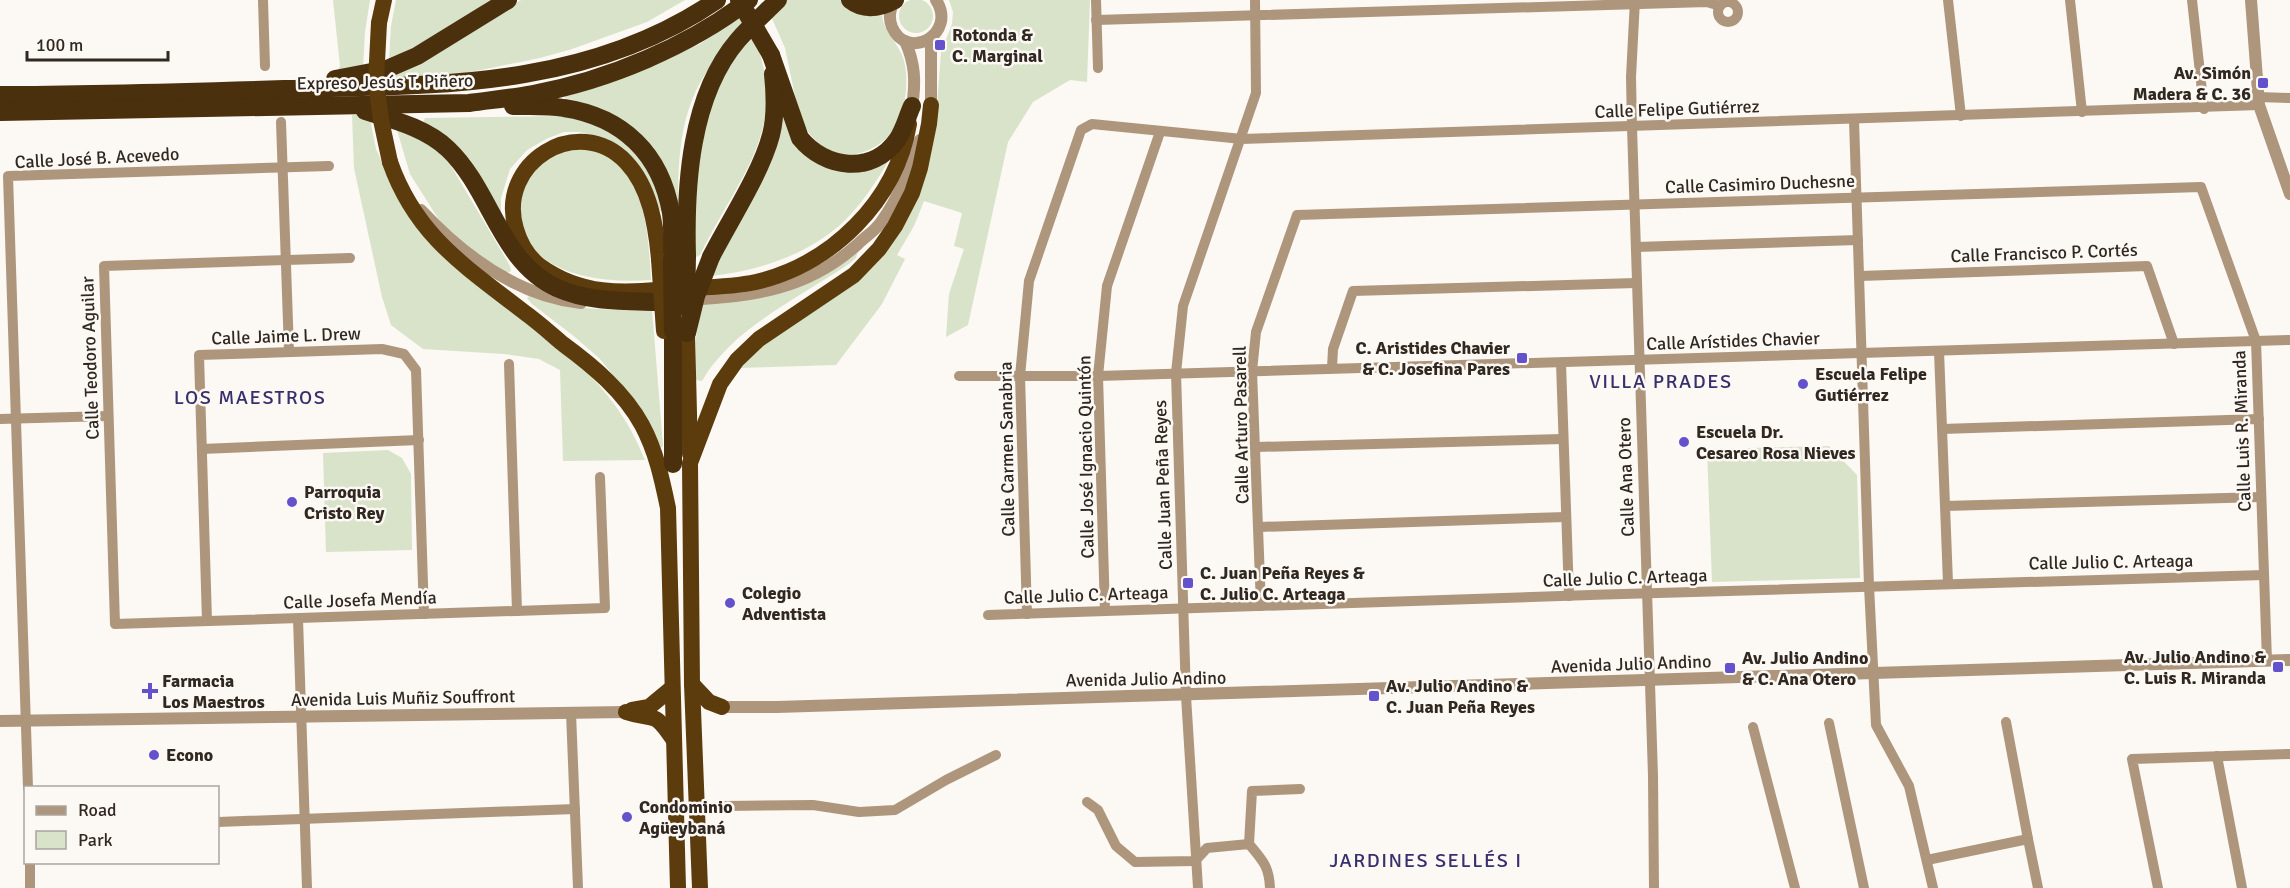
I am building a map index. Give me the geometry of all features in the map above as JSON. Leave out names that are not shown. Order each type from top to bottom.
[{"type":"highway","points":[[384,0],[379,23],[376,81],[381,120],[390,162],[400,188],[414,213],[456,260],[590,364],[620,394],[641,423],[659,467],[668,508],[678,888]]},
{"type":"highway","points":[[247,91],[336,79],[387,69],[417,56],[508,0]]},
{"type":"highway","name":"Expreso Jesús T. Piñero","points":[[0,95],[247,91],[479,82],[524,76],[597,58],[632,46],[693,16],[717,0]]},
{"type":"highway","points":[[739,0],[771,55],[800,138],[807,146],[831,161],[848,165],[858,164],[882,155],[896,142],[921,105]]},
{"type":"highway","name":"Expreso Jesús T. Piñero","points":[[0,112],[469,103],[534,94],[635,64],[723,20],[749,0]]},
{"type":"highway","points":[[675,332],[673,258],[698,120],[707,92],[737,41],[778,0]]},
{"type":"highway","points":[[850,0],[860,6],[872,8],[884,6],[895,0]]},
{"type":"highway","points":[[675,332],[696,296],[711,257],[762,160],[771,133],[774,90],[771,55]]},
{"type":"highway","points":[[469,103],[574,110],[604,119],[622,129],[642,149],[653,164],[666,193],[671,215],[700,888]]},
{"type":"highway","points":[[673,258],[657,236],[645,192],[625,161],[610,149],[578,142],[561,145],[548,149],[534,158],[523,173],[516,187],[513,203],[514,222],[520,240],[528,255],[538,265],[573,285],[603,292],[638,292],[755,282],[782,274],[816,258],[858,223],[878,198],[898,163],[909,129],[921,105]]},
{"type":"highway","points":[[672,663],[681,464],[720,384],[737,360],[759,339],[854,275],[879,249],[895,226],[912,193],[920,168],[929,124],[921,105]]},
{"type":"highway","points":[[346,106],[409,126],[430,135],[449,149],[470,176],[518,259],[540,279],[558,288],[588,297],[657,302]]},
{"type":"highway","points":[[692,684],[709,702],[722,707]]},
{"type":"highway","points":[[626,712],[649,706],[672,688]]},
{"type":"highway","points":[[694,732],[703,717],[722,707]]},
{"type":"highway","points":[[626,712],[660,720],[674,739]]},
{"type":"street","points":[[263,0],[265,66]]},
{"type":"street","points":[[895,0],[890,12],[895,33],[905,40],[916,43],[931,38],[938,30],[941,20],[938,1]]},
{"type":"street","points":[[1096,0],[1098,68]]},
{"type":"street","name":"Calle Juan Peña Reyes","points":[[1198,888],[1186,696],[1176,374],[1183,306],[1256,93],[1255,0]]},
{"type":"street","points":[[1948,0],[1961,116]]},
{"type":"street","points":[[2070,0],[2082,112]]},
{"type":"street","points":[[2192,0],[2204,109]]},
{"type":"street","points":[[2252,0],[2259,101],[2290,194]]},
{"type":"street","points":[[1096,20],[1635,2],[1707,2],[1720,6]]},
{"type":"street","name":"Calle Ana Otero","points":[[1635,2],[1631,77],[1632,127],[1654,888]]},
{"type":"street","points":[[400,188],[472,258],[510,282],[540,294],[576,303],[601,306],[747,296],[772,291],[800,281],[843,257],[880,224],[908,173],[931,38]]},
{"type":"street","points":[[905,40],[913,59],[921,105]]},
{"type":"street","name":"Calle Felipe Gutiérrez","points":[[1097,125],[1242,139],[2204,109],[2290,98]]},
{"type":"street","points":[[1854,120],[1869,586],[1876,725],[1909,786],[1933,888]]},
{"type":"street","points":[[281,122],[289,351]]},
{"type":"street","name":"Calle Carmen Sanabria","points":[[1027,614],[1020,376],[1029,281],[1081,130],[1092,124],[1097,125]]},
{"type":"street","name":"Calle José Ignacio Quintón","points":[[1105,611],[1098,376],[1107,286],[1160,132]]},
{"type":"street","name":"Calle José B. Acevedo","points":[[28,786],[28,720],[8,176],[329,166]]},
{"type":"street","name":"Calle Casimiro Duchesne","points":[[1297,215],[2201,187],[2208,207]]},
{"type":"street","name":"Calle Luis R. Miranda","points":[[2208,207],[2256,341],[2267,661]]},
{"type":"street","name":"Calle Arturo Pasarell","points":[[1262,606],[1252,371],[1256,332],[1297,215]]},
{"type":"street","points":[[1636,247],[1858,240]]},
{"type":"street","name":"Calle Teodoro Aguilar","points":[[115,624],[104,266],[350,258]]},
{"type":"street","name":"Calle Francisco P. Cortés","points":[[1860,276],[2147,266],[2174,344]]},
{"type":"street","points":[[1332,368],[1333,349],[1353,291],[1636,283]]},
{"type":"street","name":"Calle Arístides Chavier","points":[[959,376],[1176,374],[2290,340]]},
{"type":"street","name":"Calle Jaime L. Drew","points":[[207,621],[199,355],[382,349],[404,354],[416,370],[419,440]]},
{"type":"street","points":[[1939,351],[1948,583]]},
{"type":"street","points":[[1561,363],[1569,596]]},
{"type":"street","points":[[509,364],[517,611]]},
{"type":"street","points":[[0,419],[108,416]]},
{"type":"street","points":[[1942,429],[2259,419]]},
{"type":"street","points":[[1256,447],[1563,439]]},
{"type":"street","points":[[202,449],[419,440],[424,614]]},
{"type":"street","name":"Calle Josefa Mendía","points":[[115,624],[605,608],[600,477]]},
{"type":"street","points":[[1945,506],[2261,497]]},
{"type":"street","points":[[1259,527],[1566,517]]},
{"type":"street","name":"Calle Julio C. Arteaga","points":[[987,615],[1646,595],[1948,583],[2264,575]]},
{"type":"street","points":[[298,619],[307,888]]},
{"type":"street","name":"Avenida Julio Andino","points":[[722,707],[777,708],[1186,696],[2290,660]]},
{"type":"street","name":"Avenida Luis Muñiz Souffront","points":[[0,722],[626,712]]},
{"type":"street","points":[[571,713],[578,888]]},
{"type":"street","points":[[2006,722],[2038,888]]},
{"type":"street","points":[[1829,723],[1864,888]]},
{"type":"street","points":[[1753,727],[1795,888]]},
{"type":"street","points":[[2158,888],[2132,759],[2290,754]]},
{"type":"street","points":[[724,806],[813,805],[859,812],[895,810],[946,780],[996,755]]},
{"type":"street","points":[[2217,756],[2242,888]]},
{"type":"street","points":[[1270,888],[1266,864],[1249,844],[1252,791],[1300,789]]},
{"type":"street","points":[[1087,802],[1098,810],[1116,846],[1135,862],[1195,861],[1207,848],[1249,844]]},
{"type":"street","points":[[219,822],[575,809]]},
{"type":"street","points":[[1927,860],[2028,839]]},
{"type":"street","points":[[30,864],[30,888]]},
{"type":"green space","points":[[916,-1],[928,4],[933,16],[928,28],[916,33],[904,28],[899,16],[904,4]]},
{"type":"green space","points":[[333,0],[370,0],[363,67],[337,72],[340,66]]},
{"type":"green space","points":[[396,0],[490,0],[453,25],[389,61],[391,26]]},
{"type":"green space","points":[[521,0],[685,0],[647,22],[540,58],[466,73],[389,77]]},
{"type":"green space","points":[[783,0],[842,0],[882,12],[886,29],[904,59],[905,99],[897,124],[890,134],[871,149],[860,153],[836,153],[814,139],[800,120],[785,48],[770,14]]},
{"type":"green space","points":[[949,0],[1090,0],[1087,82],[1070,80],[1033,102],[1008,142],[968,325],[946,337],[949,294],[964,249],[954,246],[962,213],[924,201],[914,226],[897,255],[905,259],[882,304],[836,365],[737,368],[756,348],[856,279],[935,132],[941,52],[952,24],[953,12]]},
{"type":"green space","points":[[742,16],[746,23],[706,73],[692,99],[686,118],[679,158],[679,239],[673,204],[605,112],[565,98],[565,95],[645,69],[700,44]]},
{"type":"green space","points":[[751,31],[763,64],[767,94],[764,122],[745,174],[700,255],[696,257],[693,247],[696,171],[711,93]]},
{"type":"green space","points":[[369,114],[376,149],[395,191],[585,370],[620,412],[645,460],[563,461],[560,370],[539,359],[504,354],[423,349],[391,325],[382,297],[354,168],[352,115]]},
{"type":"green space","points":[[783,114],[817,156],[890,158],[861,202],[840,225],[826,236],[795,253],[763,266],[711,276]]},
{"type":"green space","points":[[562,116],[601,126],[628,143],[655,178],[662,210],[660,211],[619,149],[592,135],[564,132],[527,150],[510,169],[501,198],[505,229],[422,125],[425,118]]},
{"type":"green space","points":[[397,130],[419,138],[438,151],[451,166],[509,264],[510,272],[505,272],[483,259],[441,223],[410,174]]},
{"type":"green space","points":[[568,148],[589,148],[610,158],[624,170],[634,185],[645,222],[651,280],[597,278],[562,269],[533,249],[523,234],[520,223],[520,201],[528,172],[538,163]]},
{"type":"green space","points":[[858,251],[856,258],[850,263],[749,329],[715,362],[702,381],[696,380],[696,338],[702,302],[748,299]]},
{"type":"green space","points":[[530,295],[561,304],[590,308],[652,309],[663,446],[659,449],[621,385],[600,359],[532,304],[527,298]]},
{"type":"green space","points":[[1829,446],[1857,475],[1860,578],[1712,582],[1707,449]]},
{"type":"green space","points":[[388,450],[402,458],[411,474],[412,550],[326,552],[323,453]]},
{"type":"place","name":"Rotonda & C. Marginal","points":[[940,45]]},
{"type":"place","name":"Av. Simón Madera & C. 36","points":[[2263,83]]},
{"type":"place","name":"C. Aristides Chavier & C. Josefina Pares","points":[[1522,358]]},
{"type":"place","name":"Escuela Felipe Gutiérrez","points":[[1803,384]]},
{"type":"place","name":"Escuela Dr. Cesareo Rosa Nieves","points":[[1684,442]]},
{"type":"place","name":"Parroquia Cristo Rey","points":[[292,502]]},
{"type":"place","name":"C. Juan Peña Reyes & C. Julio C. Arteaga","points":[[1188,583]]},
{"type":"place","name":"Colegio Adventista","points":[[730,603]]},
{"type":"place","name":"Av. Julio Andino & C. Luis R. Miranda","points":[[2278,667]]},
{"type":"place","name":"Av. Julio Andino & C. Ana Otero","points":[[1730,668]]},
{"type":"place","name":"Farmacia Los Maestros","points":[[150,691]]},
{"type":"place","name":"Av. Julio Andino & C. Juan Peña Reyes","points":[[1374,696]]},
{"type":"place","name":"Econo","points":[[154,755]]},
{"type":"place","name":"Condominio Agüeybaná","points":[[627,817]]},
{"type":"district","name":"VILLA PRADES","points":[[1661,381]]},
{"type":"district","name":"LOS MAESTROS","points":[[250,397]]},
{"type":"district","name":"JARDINES SELLÉS I","points":[[1426,860]]}]
